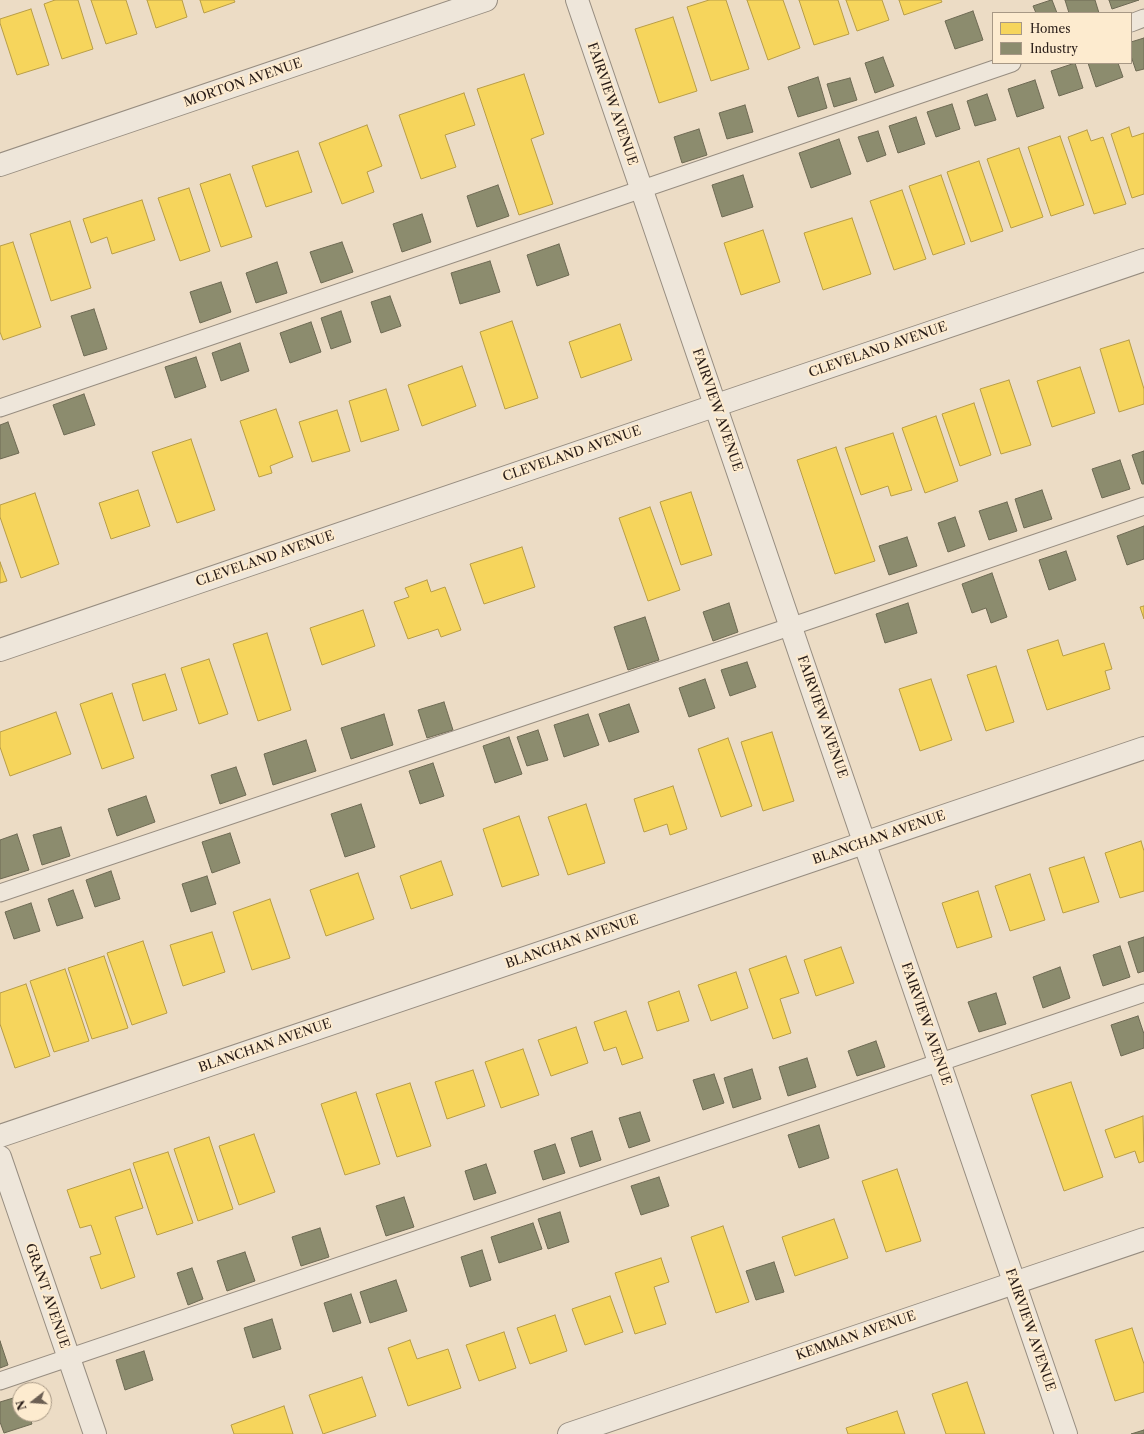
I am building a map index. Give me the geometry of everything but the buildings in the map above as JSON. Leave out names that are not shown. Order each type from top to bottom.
[{"type":"street","name":"MORTON AVENUE","points":[[0,165],[486,0]]},
{"type":"street","name":"FAIRVIEW AVENUE","points":[[577,0],[1066,1434]]},
{"type":"street","name":"CLEVELAND AVENUE","points":[[0,650],[1144,260]]},
{"type":"street","name":"BLANCHAN AVENUE","points":[[0,1136],[1144,748]]},
{"type":"street","name":"GRANT AVENUE","points":[[0,1157],[95,1434]]},
{"type":"street","name":"KEMMAN AVENUE","points":[[569,1434],[1144,1239]]},
{"type":"lane","points":[[1132,23],[1144,18]]},
{"type":"lane","points":[[0,408],[1009,64]]},
{"type":"lane","points":[[0,893],[791,627],[1144,506]]},
{"type":"lane","points":[[0,1381],[1144,993]]}]
